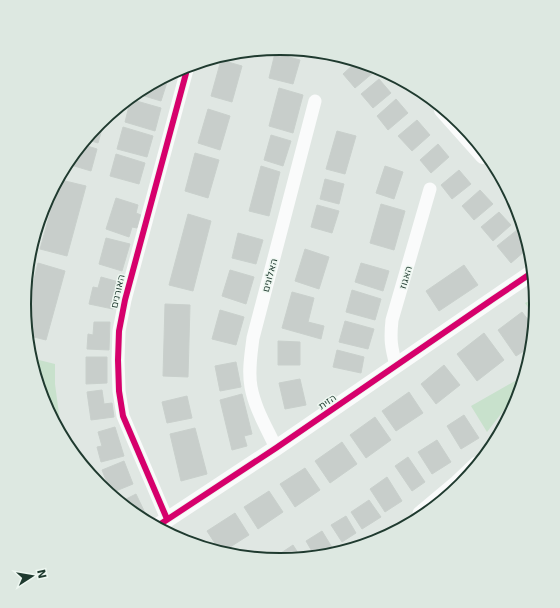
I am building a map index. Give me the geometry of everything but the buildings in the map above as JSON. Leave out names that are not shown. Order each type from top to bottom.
[{"type":"street","name":"האורנים","points":[[163,522],[123,416],[119,391],[119,331],[125,300],[186,74]]},
{"type":"street","name":"האלונים","points":[[276,448],[256,406],[251,387],[249,363],[253,338],[315,101]]},
{"type":"street","name":"האגוז","points":[[396,365],[390,338],[392,320],[430,189]]},
{"type":"street","name":"הזית","points":[[163,522],[276,448],[527,276]]},
{"type":"street","name":"הזית","points":[[505,291],[528,281]]},
{"type":"green space","points":[[529,301],[529,308],[525,303]]},
{"type":"green space","points":[[37,360],[55,364],[55,384],[60,419],[44,384]]},
{"type":"green space","points":[[517,380],[506,407],[487,432],[471,406]]},
{"type":"cycle path","points":[[167,519],[123,416],[119,391],[119,331],[125,300],[186,74]]},
{"type":"cycle path","points":[[162,523],[276,448],[527,276]]}]
